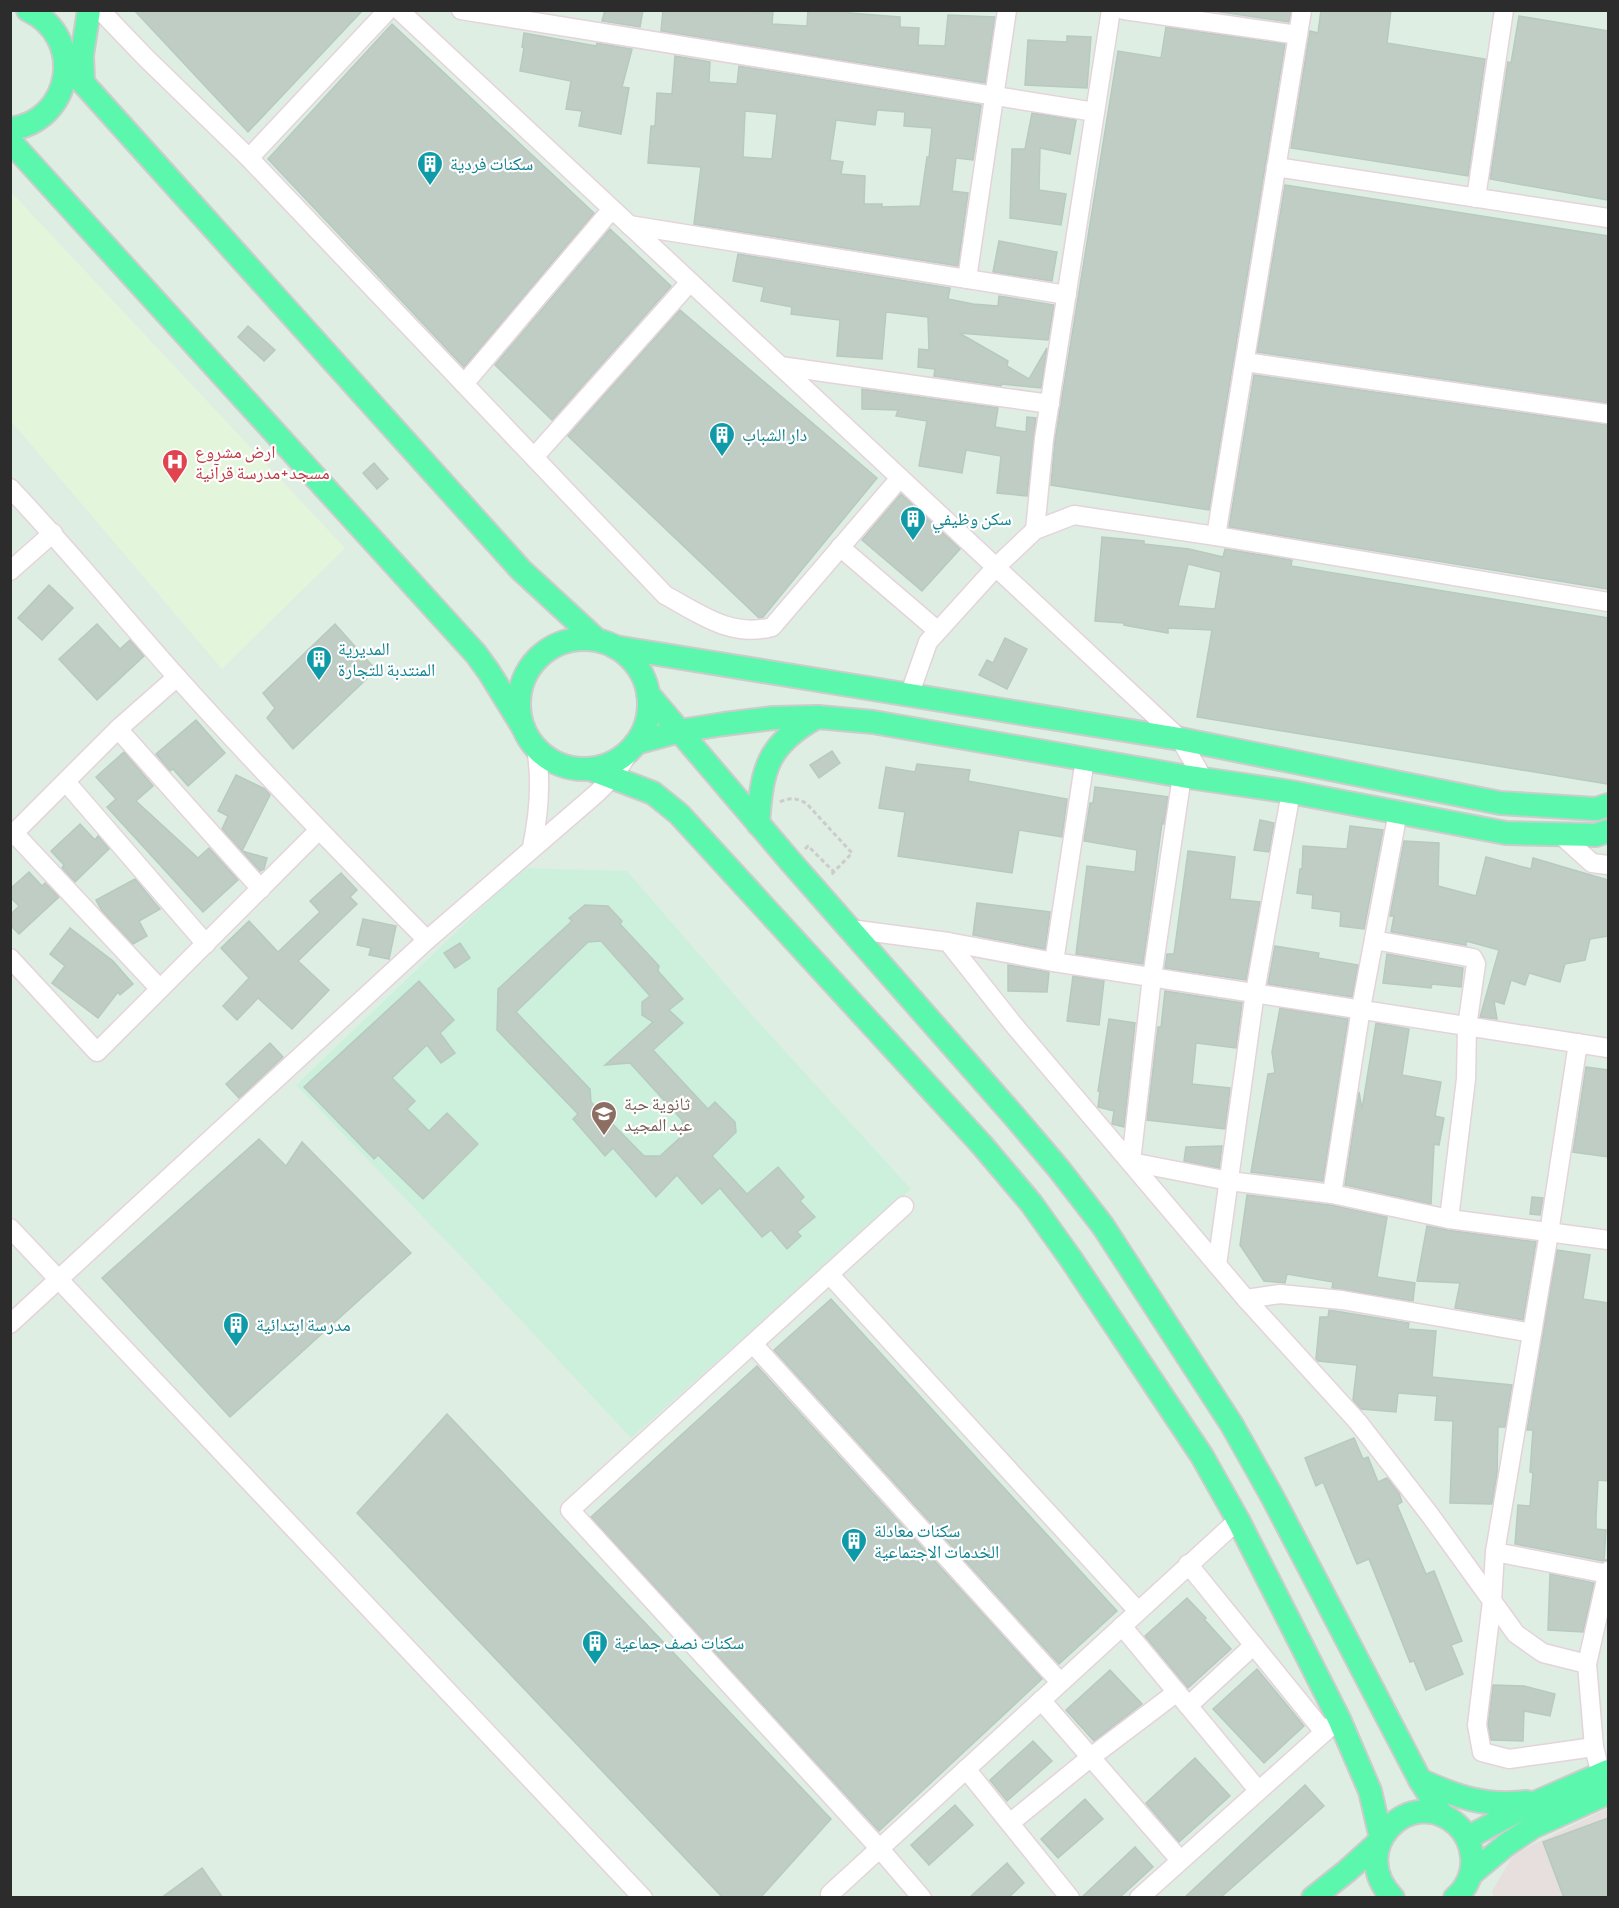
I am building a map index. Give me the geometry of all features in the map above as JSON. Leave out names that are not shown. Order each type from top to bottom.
[{"type":"main road","points":[[57,35],[82,10]]},
{"type":"main road","points":[[83,82],[82,55],[89,10]]},
{"type":"main road","points":[[10,129],[22,128],[40,119],[55,104],[64,85],[66,64],[63,49],[57,35],[38,13]]},
{"type":"main road","points":[[66,64],[521,570],[606,644],[631,659],[642,676],[648,694],[649,712],[644,729],[634,746]]},
{"type":"main road","points":[[10,141],[469,646],[489,672],[536,748],[552,760],[570,768],[590,769],[654,794],[679,814],[982,1145],[1024,1194],[1071,1259],[1202,1455],[1238,1520],[1331,1725],[1370,1791],[1380,1840],[1376,1858],[1377,1873],[1384,1888],[1393,1898]]},
{"type":"main road","points":[[523,727],[519,708],[521,688],[528,670],[541,655],[558,645],[577,640],[1180,739],[1500,803],[1596,809],[1608,805]]},
{"type":"main road","points":[[648,694],[759,818],[816,891],[1014,1116],[1103,1226],[1232,1425],[1273,1498],[1420,1779],[1442,1815]]},
{"type":"main road","points":[[759,818],[761,785],[768,763],[780,744],[798,728],[818,717]]},
{"type":"main road","points":[[590,769],[613,762],[634,746],[680,731],[773,718],[818,717],[873,722],[1193,778],[1291,792],[1506,833],[1596,835],[1608,831]]},
{"type":"main road","points":[[1420,1779],[1467,1799],[1490,1804],[1540,1800]]},
{"type":"main road","points":[[1467,1838],[1540,1800],[1606,1780]]},
{"type":"main road","points":[[1467,1887],[1506,1845],[1606,1780]]},
{"type":"main road","points":[[1313,1898],[1347,1871],[1380,1840],[1396,1821],[1418,1812],[1442,1815],[1461,1828],[1472,1849],[1473,1862],[1467,1887]]},
{"type":"street","points":[[100,10],[249,158],[665,595],[721,626],[755,632],[772,627],[900,478]]},
{"type":"street","points":[[249,158],[388,10]]},
{"type":"street","points":[[399,10],[1180,739],[1193,778],[1152,977],[1131,1162]]},
{"type":"street","points":[[461,10],[1095,112]]},
{"type":"street","points":[[967,279],[1007,10]]},
{"type":"street","points":[[1035,530],[1044,439],[1111,10]]},
{"type":"street","points":[[1124,10],[1298,35]]},
{"type":"street","points":[[1216,536],[1302,10]]},
{"type":"street","points":[[1476,198],[1504,10]]},
{"type":"street","points":[[1276,167],[1608,218]]},
{"type":"street","points":[[465,384],[612,209]]},
{"type":"street","points":[[629,225],[1067,296]]},
{"type":"street","points":[[535,456],[690,282]]},
{"type":"street","points":[[1245,362],[1608,414]]},
{"type":"street","points":[[780,366],[1050,404]]},
{"type":"street","points":[[10,489],[53,533],[177,677],[319,830],[427,940]]},
{"type":"street","points":[[909,696],[928,642],[996,567],[1035,530],[1074,515],[1216,536],[1608,602]]},
{"type":"street","points":[[10,571],[53,533]]},
{"type":"street","points":[[840,547],[938,631]]},
{"type":"street","points":[[160,989],[12,835],[118,729],[177,677]]},
{"type":"street","points":[[118,729],[261,890]]},
{"type":"street","points":[[10,1324],[427,940],[597,793],[613,777],[634,746]]},
{"type":"street","points":[[532,848],[540,801],[536,748]]},
{"type":"street","points":[[1054,962],[1085,759]]},
{"type":"street","points":[[66,782],[206,944]]},
{"type":"street","points":[[1217,1265],[1255,992],[1291,792]]},
{"type":"street","points":[[1332,1194],[1361,1008],[1398,812]]},
{"type":"street","points":[[10,958],[97,1052],[319,830]]},
{"type":"street","points":[[1560,834],[1592,863],[1608,865]]},
{"type":"street","points":[[850,929],[948,942],[1054,962],[1608,1048]]},
{"type":"street","points":[[1374,940],[1473,958],[1476,964],[1467,1027],[1466,1079],[1449,1219]]},
{"type":"street","points":[[948,942],[1013,1024],[1246,1299],[1358,1422],[1430,1515],[1516,1634],[1543,1653],[1587,1664]]},
{"type":"street","points":[[1578,1043],[1549,1233],[1495,1552],[1492,1601],[1477,1725],[1482,1752],[1509,1759],[1594,1747]]},
{"type":"street","points":[[1131,1162],[1229,1181],[1332,1194],[1449,1219],[1608,1240]]},
{"type":"street","points":[[904,1206],[570,1510],[880,1849],[922,1898]]},
{"type":"street","points":[[10,1227],[642,1898]]},
{"type":"street","points":[[829,1274],[1138,1611]]},
{"type":"street","points":[[1246,1299],[1280,1294],[1342,1300],[1532,1333]]},
{"type":"street","points":[[753,1344],[1060,1682]]},
{"type":"street","points":[[830,1894],[1238,1520]]},
{"type":"street","points":[[1495,1552],[1608,1573],[1587,1664],[1594,1747],[1606,1780]]},
{"type":"street","points":[[1139,1898],[1331,1725],[1254,1645],[1188,1564]]},
{"type":"street","points":[[1122,1626],[1258,1790]]},
{"type":"street","points":[[1010,1823],[1091,1757],[1183,1699],[1254,1645]]},
{"type":"street","points":[[1041,1700],[1180,1860]]},
{"type":"street","points":[[966,1769],[1070,1898]]},
{"type":"path","points":[[759,818],[787,798],[795,799],[807,804],[852,853],[816,891]]},
{"type":"path","points":[[808,846],[834,872]]},
{"type":"shaded area","name":"ارض مشروع مسجد+مدرسة قرآنية","points":[[11,192],[345,548],[222,669],[11,421]]},
{"type":"shaded area","name":"ثانوية حبة عبد المجيد","points":[[523,868],[627,871],[752,1015],[911,1189],[631,1438],[296,1085]]},
{"type":"shaded area","points":[[1608,1808],[1608,1897],[1494,1897],[1492,1891],[1514,1854]]},
{"type":"building","points":[[134,10],[363,10],[248,132]]},
{"type":"building","points":[[605,10],[643,10],[640,27],[602,21]]},
{"type":"building","points":[[663,10],[773,12],[772,24],[807,26],[808,10],[850,10],[850,13],[900,17],[900,27],[919,28],[918,45],[945,46],[948,15],[995,17],[985,83],[661,31]]},
{"type":"building","points":[[1207,10],[1291,10],[1289,22]]},
{"type":"building","points":[[1321,10],[1391,10],[1387,43],[1485,59],[1468,176],[1291,148],[1310,31],[1318,33]]},
{"type":"building","points":[[1519,16],[1608,31],[1608,200],[1490,179],[1508,62],[1511,63]]},
{"type":"building","name":"سكنات فردية","points":[[392,24],[594,213],[464,367],[268,159]]},
{"type":"building","points":[[1166,27],[1285,44],[1209,510],[1051,485],[1055,440],[1118,51],[1161,58]]},
{"type":"building","points":[[524,33],[596,46],[597,43],[632,49],[622,87],[629,88],[621,134],[579,126],[582,111],[566,109],[571,81],[520,71]]},
{"type":"building","points":[[1067,36],[1091,37],[1087,88],[1025,85],[1028,40],[1067,42]]},
{"type":"building","points":[[675,56],[710,62],[709,82],[737,84],[739,66],[981,105],[973,160],[956,158],[952,191],[968,193],[958,266],[694,224],[701,167],[648,163],[651,126],[655,126],[657,93],[672,94]],"holes":[[[877,110],[905,112],[904,126],[932,128],[920,206],[882,207],[882,204],[864,204],[865,176],[841,174],[843,162],[830,160],[836,120],[875,125]],[[745,111],[777,114],[772,159],[743,157]]]},
{"type":"building","points":[[1032,113],[1076,120],[1070,154],[1040,148],[1039,190],[1066,194],[1061,225],[1010,218],[1012,149],[1025,149]]},
{"type":"building","points":[[1285,185],[1608,236],[1608,403],[1257,352]]},
{"type":"building","points":[[610,229],[671,286],[552,420],[495,365]]},
{"type":"building","points":[[999,241],[1057,252],[1052,281],[993,272]]},
{"type":"building","points":[[738,254],[950,288],[948,299],[973,304],[998,306],[999,296],[1054,305],[1048,340],[959,333],[1008,361],[1007,366],[1029,379],[1047,348],[1041,388],[1002,384],[1001,386],[934,376],[935,369],[918,367],[919,349],[929,350],[928,317],[886,312],[882,359],[837,356],[840,320],[791,314],[792,307],[761,301],[764,287],[733,281]]},
{"type":"building","name":"دار الشباب","points":[[680,310],[877,478],[763,617],[759,618],[568,436]]},
{"type":"building","points":[[248,326],[275,350],[264,361],[238,337]]},
{"type":"building","points":[[1254,375],[1608,425],[1608,589],[1229,527]]},
{"type":"building","points":[[862,389],[998,408],[995,427],[1026,432],[1027,417],[1036,418],[1027,496],[997,493],[1001,456],[966,450],[962,473],[919,466],[927,421],[896,416],[898,410],[862,409]]},
{"type":"building","points":[[374,463],[388,479],[377,489],[363,473]]},
{"type":"building","name":"سكن وظيفي","points":[[901,494],[960,549],[922,591],[862,540]]},
{"type":"building","points":[[1102,537],[1144,541],[1144,544],[1189,549],[1223,557],[1225,549],[1292,560],[1291,566],[1608,618],[1608,784],[1197,717],[1212,630],[1168,628],[1168,633],[1124,625],[1124,623],[1095,621]],"holes":[[[1188,564],[1221,572],[1215,609],[1178,606]]]},
{"type":"building","points":[[49,585],[73,608],[42,640],[18,618]]},
{"type":"building","points":[[97,624],[120,649],[130,640],[144,656],[97,700],[59,659]]},
{"type":"building","name":"المديرية المنتدبة للتجارة","points":[[335,624],[376,670],[293,749],[267,718],[275,708],[263,693]]},
{"type":"building","points":[[1005,638],[1027,649],[1007,689],[979,675],[987,660],[993,663]]},
{"type":"building","points":[[196,720],[225,753],[188,786],[173,769],[170,771],[156,754]]},
{"type":"building","points":[[832,751],[840,763],[819,778],[810,765]]},
{"type":"building","points":[[124,752],[153,786],[136,801],[198,858],[209,848],[238,880],[203,912],[107,807],[116,799],[96,777]]},
{"type":"building","points":[[917,764],[970,770],[968,781],[1067,799],[1062,837],[1019,830],[1012,873],[898,856],[905,812],[879,808],[886,767],[915,772]]},
{"type":"building","points":[[236,775],[265,789],[270,795],[242,851],[222,829],[228,816],[218,811]]},
{"type":"building","points":[[1095,787],[1168,797],[1164,824],[1162,823],[1143,964],[1076,954],[1087,866],[1135,872],[1137,850],[1084,841]]},
{"type":"building","points":[[1260,820],[1274,823],[1269,852],[1254,850]]},
{"type":"building","points":[[80,824],[95,840],[98,836],[109,849],[75,882],[51,851]]},
{"type":"building","points":[[1350,826],[1383,830],[1364,929],[1340,926],[1341,912],[1312,908],[1313,895],[1297,893],[1300,869],[1302,869],[1303,846],[1347,849]]},
{"type":"building","points":[[1404,841],[1439,843],[1438,886],[1476,896],[1486,857],[1531,869],[1533,858],[1608,880],[1608,936],[1590,939],[1585,960],[1565,964],[1560,982],[1529,973],[1525,985],[1511,980],[1504,1004],[1494,1001],[1497,1019],[1480,1017],[1499,950],[1466,941],[1466,945],[1391,932],[1394,916],[1390,916]]},
{"type":"building","points":[[242,851],[267,858],[264,869],[260,871]]},
{"type":"building","points":[[1188,851],[1235,857],[1230,899],[1260,902],[1246,980],[1165,968],[1167,954],[1174,954]]},
{"type":"building","points":[[29,872],[42,886],[45,883],[59,897],[19,934],[10,925],[10,915],[19,906],[10,897],[10,889]]},
{"type":"building","points":[[341,873],[357,890],[350,897],[357,904],[298,961],[329,990],[292,1029],[258,998],[237,1020],[223,1006],[249,978],[221,948],[249,921],[278,952],[320,912],[310,901]]},
{"type":"building","points":[[135,879],[160,909],[139,921],[147,936],[133,944],[102,911],[96,900]]},
{"type":"building","points":[[977,903],[1050,912],[1045,949],[973,935]]},
{"type":"building","points":[[585,905],[608,906],[622,921],[620,924],[659,966],[658,971],[683,999],[669,1010],[683,1023],[653,1050],[708,1109],[715,1102],[735,1122],[736,1132],[712,1156],[747,1194],[778,1167],[804,1197],[800,1201],[815,1217],[797,1232],[801,1236],[787,1249],[771,1230],[762,1237],[720,1188],[702,1204],[677,1175],[656,1197],[613,1148],[605,1156],[573,1119],[578,1114],[497,1030],[498,989],[572,921],[569,918]],"holes":[[[601,941],[650,996],[642,1002],[642,1015],[653,1022],[605,1065],[630,1063],[682,1120],[684,1134],[660,1156],[644,1156],[591,1102],[590,1089],[516,1012],[588,942]]]},
{"type":"building","points":[[363,919],[396,926],[389,959],[369,955],[371,948],[357,945]]},
{"type":"building","points":[[70,928],[113,961],[133,984],[120,995],[118,992],[98,1018],[52,983],[65,966],[50,954]]},
{"type":"building","points":[[460,943],[470,958],[455,968],[444,953]]},
{"type":"building","points":[[1275,946],[1319,953],[1318,958],[1358,965],[1352,997],[1268,984]]},
{"type":"building","points":[[1387,954],[1463,968],[1461,987],[1432,984],[1431,988],[1383,983]]},
{"type":"building","points":[[1008,965],[1049,972],[1047,992],[1008,991]]},
{"type":"building","points":[[1073,976],[1104,981],[1099,1025],[1067,1021]]},
{"type":"building","points":[[419,981],[454,1020],[440,1033],[455,1053],[441,1063],[427,1045],[392,1078],[415,1101],[407,1109],[429,1131],[447,1113],[478,1144],[423,1199],[378,1155],[374,1159],[304,1087]]},
{"type":"building","points":[[1165,991],[1242,1003],[1236,1048],[1196,1043],[1192,1084],[1230,1088],[1225,1129],[1147,1120],[1158,1027],[1161,1027]]},
{"type":"building","points":[[1280,1008],[1348,1019],[1323,1181],[1251,1172],[1268,1074],[1275,1073],[1272,1052]]},
{"type":"building","points":[[1109,1019],[1135,1023],[1124,1127],[1112,1124],[1114,1111],[1098,1107],[1100,1091],[1098,1091]]},
{"type":"building","points":[[1376,1023],[1409,1029],[1402,1075],[1441,1082],[1435,1116],[1444,1118],[1439,1145],[1434,1144],[1431,1204],[1345,1185],[1359,1092],[1362,1109]]},
{"type":"building","points":[[270,1043],[283,1057],[239,1098],[226,1084]]},
{"type":"building","points":[[1586,1067],[1608,1070],[1608,1157],[1573,1152]]},
{"type":"building","name":"مدرسة ابتدائية","points":[[259,1139],[286,1166],[302,1142],[411,1253],[230,1417],[102,1278]]},
{"type":"building","points":[[1222,1146],[1219,1168],[1184,1161],[1186,1147]]},
{"type":"building","points":[[1247,1195],[1330,1205],[1387,1217],[1377,1277],[1415,1283],[1413,1301],[1332,1288],[1333,1282],[1287,1274],[1285,1283],[1264,1281],[1240,1245]]},
{"type":"building","points":[[1532,1197],[1543,1198],[1540,1215],[1530,1214]]},
{"type":"building","points":[[1427,1226],[1536,1242],[1523,1320],[1455,1308],[1460,1283],[1417,1281]]},
{"type":"building","points":[[1557,1250],[1590,1255],[1583,1299],[1608,1303],[1608,1481],[1598,1480],[1596,1517],[1596,1529],[1606,1530],[1604,1560],[1608,1560],[1603,1561],[1515,1544],[1518,1505],[1530,1506],[1533,1430],[1527,1430]]},
{"type":"building","points":[[831,1299],[1117,1611],[1059,1664],[774,1350]]},
{"type":"building","points":[[1329,1310],[1409,1323],[1408,1329],[1436,1331],[1432,1377],[1512,1385],[1505,1427],[1498,1427],[1497,1474],[1492,1504],[1450,1503],[1453,1421],[1435,1420],[1437,1396],[1398,1393],[1396,1412],[1361,1409],[1353,1400],[1357,1365],[1316,1359],[1320,1317],[1328,1317]]},
{"type":"building","name":"سكنات معادلة الخدمات الاجتماعية","points":[[757,1366],[1042,1679],[879,1831],[591,1517]]},
{"type":"building","name":"سكنات نصف جماعية","points":[[447,1414],[831,1819],[760,1898],[723,1898],[357,1513]]},
{"type":"building","points":[[1354,1438],[1363,1459],[1368,1457],[1378,1482],[1387,1478],[1399,1493],[1402,1502],[1397,1505],[1426,1574],[1434,1571],[1462,1641],[1451,1645],[1463,1674],[1426,1690],[1414,1661],[1410,1662],[1369,1559],[1357,1564],[1323,1482],[1316,1486],[1305,1458]]},
{"type":"building","points":[[1550,1574],[1594,1583],[1583,1632],[1548,1630]]},
{"type":"building","points":[[1187,1598],[1231,1649],[1188,1688],[1145,1636]]},
{"type":"building","points":[[1257,1669],[1304,1726],[1264,1763],[1213,1709]]},
{"type":"building","points":[[1110,1670],[1142,1704],[1094,1741],[1066,1710]]},
{"type":"building","points":[[1493,1685],[1524,1686],[1555,1694],[1550,1716],[1524,1711],[1523,1741],[1491,1740],[1488,1725]]},
{"type":"building","points":[[1033,1741],[1052,1761],[1007,1801],[990,1780]]},
{"type":"building","points":[[1195,1758],[1230,1796],[1179,1842],[1146,1803]]},
{"type":"building","points":[[1305,1785],[1324,1806],[1220,1898],[1184,1898]]},
{"type":"building","points":[[1085,1799],[1103,1819],[1058,1858],[1041,1839]]},
{"type":"building","points":[[955,1805],[973,1825],[929,1865],[911,1845]]},
{"type":"building","points":[[1608,1818],[1608,1898],[1564,1898],[1543,1842]]},
{"type":"building","points":[[1135,1847],[1153,1867],[1119,1898],[1081,1898]]},
{"type":"building","points":[[1007,1863],[1024,1883],[1008,1898],[969,1898]]},
{"type":"building","points":[[202,1868],[223,1898],[161,1898]]},
{"type":"place","name":"سكنات فردية","points":[[430,187]]},
{"type":"place","name":"دار الشباب","points":[[722,458]]},
{"type":"place","name":"ارض مشروع مسجد+مدرسة قرآنية","points":[[175,485]]},
{"type":"place","name":"سكن وظيفي","points":[[913,542]]},
{"type":"place","name":"المديرية المنتدبة للتجارة","points":[[319,682]]},
{"type":"place","name":"ثانوية حبة عبد المجيد","points":[[604,1137]]},
{"type":"place","name":"مدرسة ابتدائية","points":[[236,1348]]},
{"type":"place","name":"سكنات معادلة الخدمات الاجتماعية","points":[[854,1564]]},
{"type":"place","name":"سكنات نصف جماعية","points":[[595,1666]]}]
